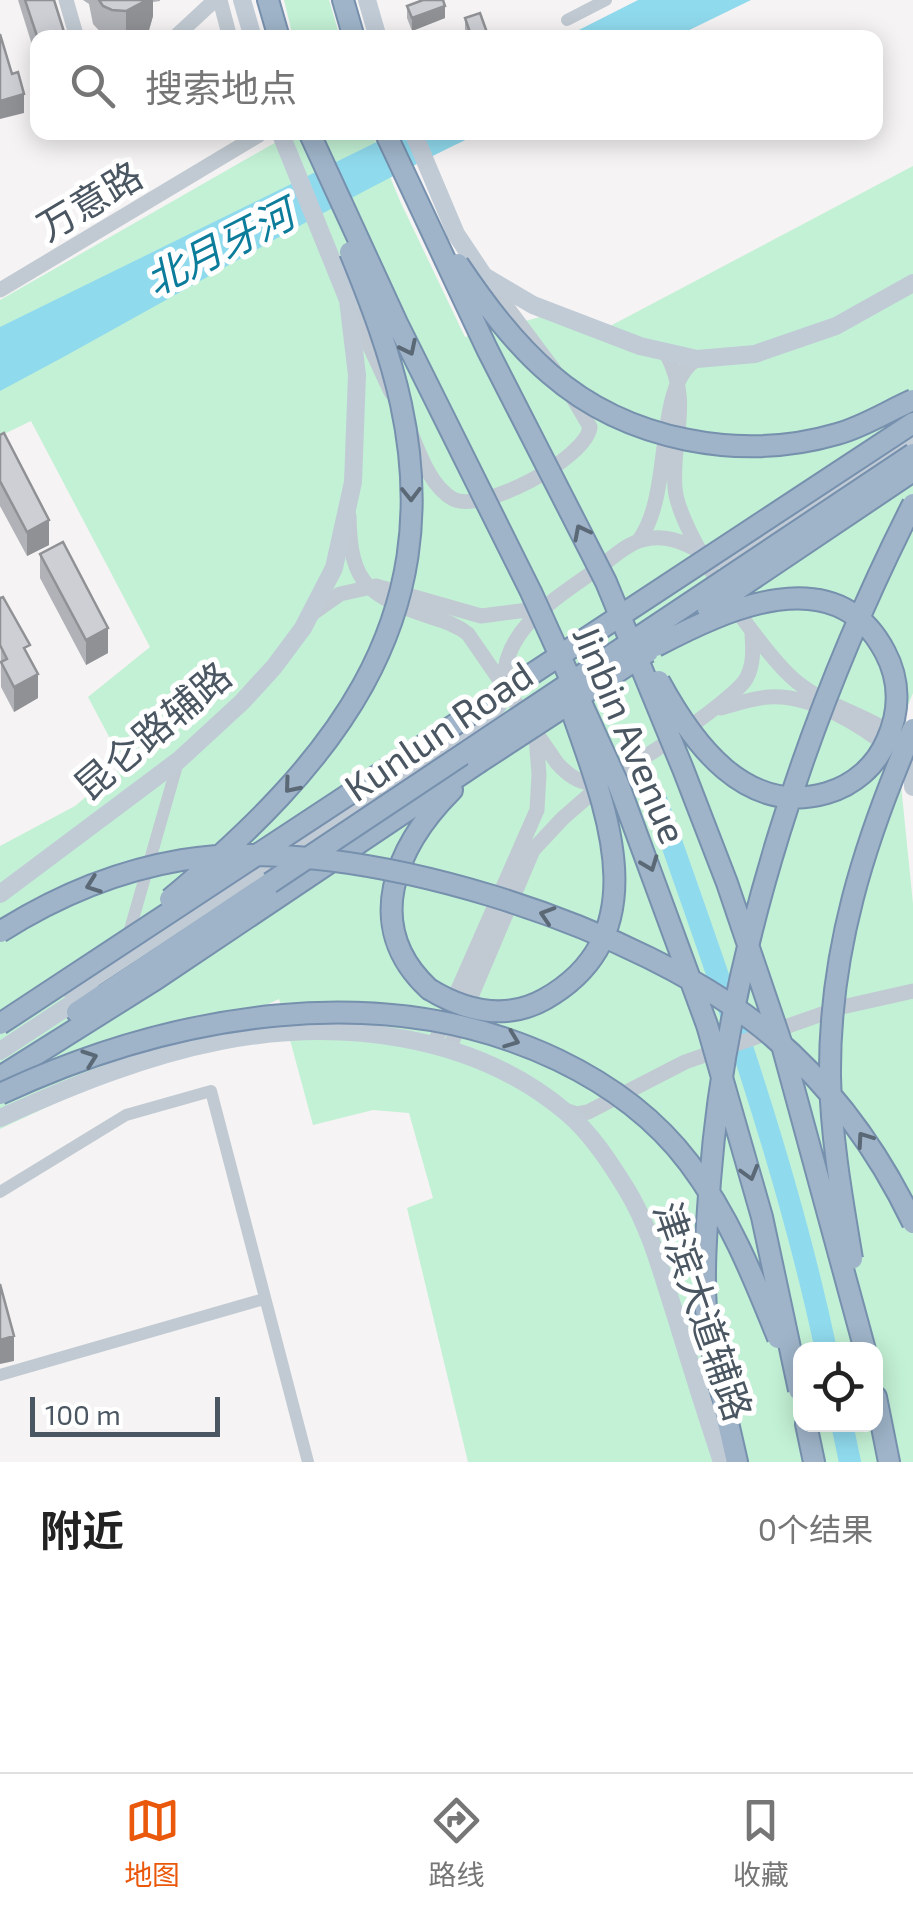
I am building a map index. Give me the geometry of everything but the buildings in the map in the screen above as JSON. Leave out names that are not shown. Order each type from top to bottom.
[{"type":"highway","points":[[268,0],[277,30]]},
{"type":"highway","points":[[343,0],[352,30]]},
{"type":"highway","points":[[55,987],[167,902],[246,834],[285,794],[358,696],[393,618],[412,525],[402,404],[323,184],[311,140]]},
{"type":"highway","name":"Jinbin Avenue","points":[[313,140],[396,323],[537,600],[620,786],[708,1025],[762,1217],[793,1361]]},
{"type":"highway","name":"Jinbin Avenue","points":[[389,140],[487,349],[606,582],[727,882],[782,1045],[864,1342]]},
{"type":"highway","points":[[417,202],[469,281],[512,336],[552,376],[590,402],[638,426],[703,443],[754,448],[842,433],[913,400]]},
{"type":"highway","name":"Kunlun Road","points":[[0,1024],[913,424]]},
{"type":"highway","name":"Kunlun Road","points":[[0,1062],[913,454]]},
{"type":"highway","points":[[0,1077],[156,978],[913,471]]},
{"type":"highway","points":[[737,1462],[706,1311],[705,1266],[712,1149],[730,1036],[755,924],[803,764],[884,560],[913,504]]},
{"type":"highway","points":[[606,582],[681,721],[698,744],[732,776],[765,793],[818,796],[853,782],[867,770],[889,736],[897,701],[888,657],[866,625],[840,608],[800,598],[766,601],[710,618],[656,646]]},
{"type":"highway","points":[[478,763],[435,807],[409,842],[396,873],[391,906],[402,952],[420,980],[458,1005],[500,1012],[542,1001],[580,970],[598,946],[608,923],[616,884],[611,832],[537,600]]},
{"type":"highway","points":[[865,1342],[830,1078],[835,985],[845,923],[863,859],[913,729]]},
{"type":"highway","points":[[0,932],[93,885],[154,866],[210,857],[289,856],[349,863],[481,894],[639,951],[724,1000],[773,1037],[838,1104],[890,1178],[913,1223]]},
{"type":"highway","points":[[0,1094],[129,1044],[254,1018],[334,1012],[378,1014],[452,1024],[516,1042],[573,1068],[625,1100],[688,1162],[738,1242],[793,1376]]},
{"type":"highway","points":[[808,1432],[814,1462]]},
{"type":"highway","points":[[883,1432],[889,1462]]},
{"type":"main road","points":[[242,0],[251,30]]},
{"type":"main road","points":[[368,0],[376,30]]},
{"type":"main road","points":[[283,140],[348,300]]},
{"type":"main road","points":[[415,140],[456,234],[484,276],[533,305],[640,346],[698,359],[755,354],[836,326],[913,284]]},
{"type":"main road","name":"昆仑路辅路","points":[[0,894],[179,760],[274,667],[310,615],[334,568],[349,512],[356,452],[357,375],[348,300]]},
{"type":"main road","points":[[700,552],[719,559],[733,557],[913,435]]},
{"type":"main road","points":[[731,598],[729,581],[735,563],[913,443]]},
{"type":"main road","points":[[0,1040],[488,717],[498,705],[504,685]]},
{"type":"main road","points":[[0,1051],[492,724],[512,720],[535,733]]},
{"type":"main road","points":[[0,1118],[109,1072],[223,1040],[332,1032],[441,1046]]},
{"type":"main road","name":"津滨大道辅路","points":[[441,1046],[509,1075],[557,1106],[591,1140],[629,1194],[648,1232],[722,1462]]},
{"type":"street","points":[[66,0],[75,30]]},
{"type":"street","points":[[183,30],[218,0],[227,30]]},
{"type":"street","points":[[567,20],[606,0]]},
{"type":"street","name":"万意路","points":[[0,280],[243,140]]},
{"type":"street","name":"万意路","points":[[0,290],[244,140]]},
{"type":"street","points":[[348,300],[439,487],[457,500],[475,502],[563,463],[588,438],[590,427],[528,331],[484,276]]},
{"type":"street","points":[[666,353],[678,379],[682,414],[675,493],[700,552],[752,633],[784,670],[806,688],[880,724],[899,738],[908,752],[912,776]]},
{"type":"street","points":[[310,615],[340,594],[388,587],[481,616],[537,600],[639,540],[650,526],[658,495],[673,393],[686,366],[698,359]]},
{"type":"street","points":[[349,512],[356,562],[368,587],[383,600],[460,628],[473,640],[535,733],[570,775],[589,783],[608,779]]},
{"type":"street","points":[[639,540],[671,538],[700,552]]},
{"type":"street","points":[[504,685],[506,659],[537,600]]},
{"type":"street","points":[[441,1046],[533,850],[608,779],[713,711],[741,686],[752,662],[752,633]]},
{"type":"street","points":[[713,711],[770,697],[808,703],[876,737],[912,776]]},
{"type":"street","points":[[441,1046],[536,810],[539,774],[535,733]]},
{"type":"street","points":[[122,959],[179,760]]},
{"type":"street","points":[[557,1106],[576,1114],[588,1112],[721,1046],[852,998],[913,988]]},
{"type":"street","points":[[0,1192],[126,1115],[211,1091],[308,1462]]},
{"type":"street","points":[[588,1112],[586,1122],[591,1140]]},
{"type":"street","points":[[0,1375],[264,1299]]},
{"type":"green space","points":[[284,0],[329,0],[338,30],[291,30]]},
{"type":"green space","points":[[280,140],[375,140],[465,337],[540,317],[595,334],[913,166],[913,693],[896,735],[913,904],[913,1462],[468,1462],[407,1208],[433,1198],[409,1113],[373,1110],[313,1125],[279,999],[0,1129],[0,846],[75,806],[124,765],[88,697],[150,647],[31,421],[0,436],[0,300]]},
{"type":"water","points":[[638,0],[751,0],[689,30],[579,30]]},
{"type":"water","name":"北月牙河","points":[[381,140],[466,140],[358,194],[0,391],[0,327]]},
{"type":"waterway","points":[[656,799],[772,1140],[824,1342]]},
{"type":"waterway","points":[[844,1432],[850,1462]]}]
